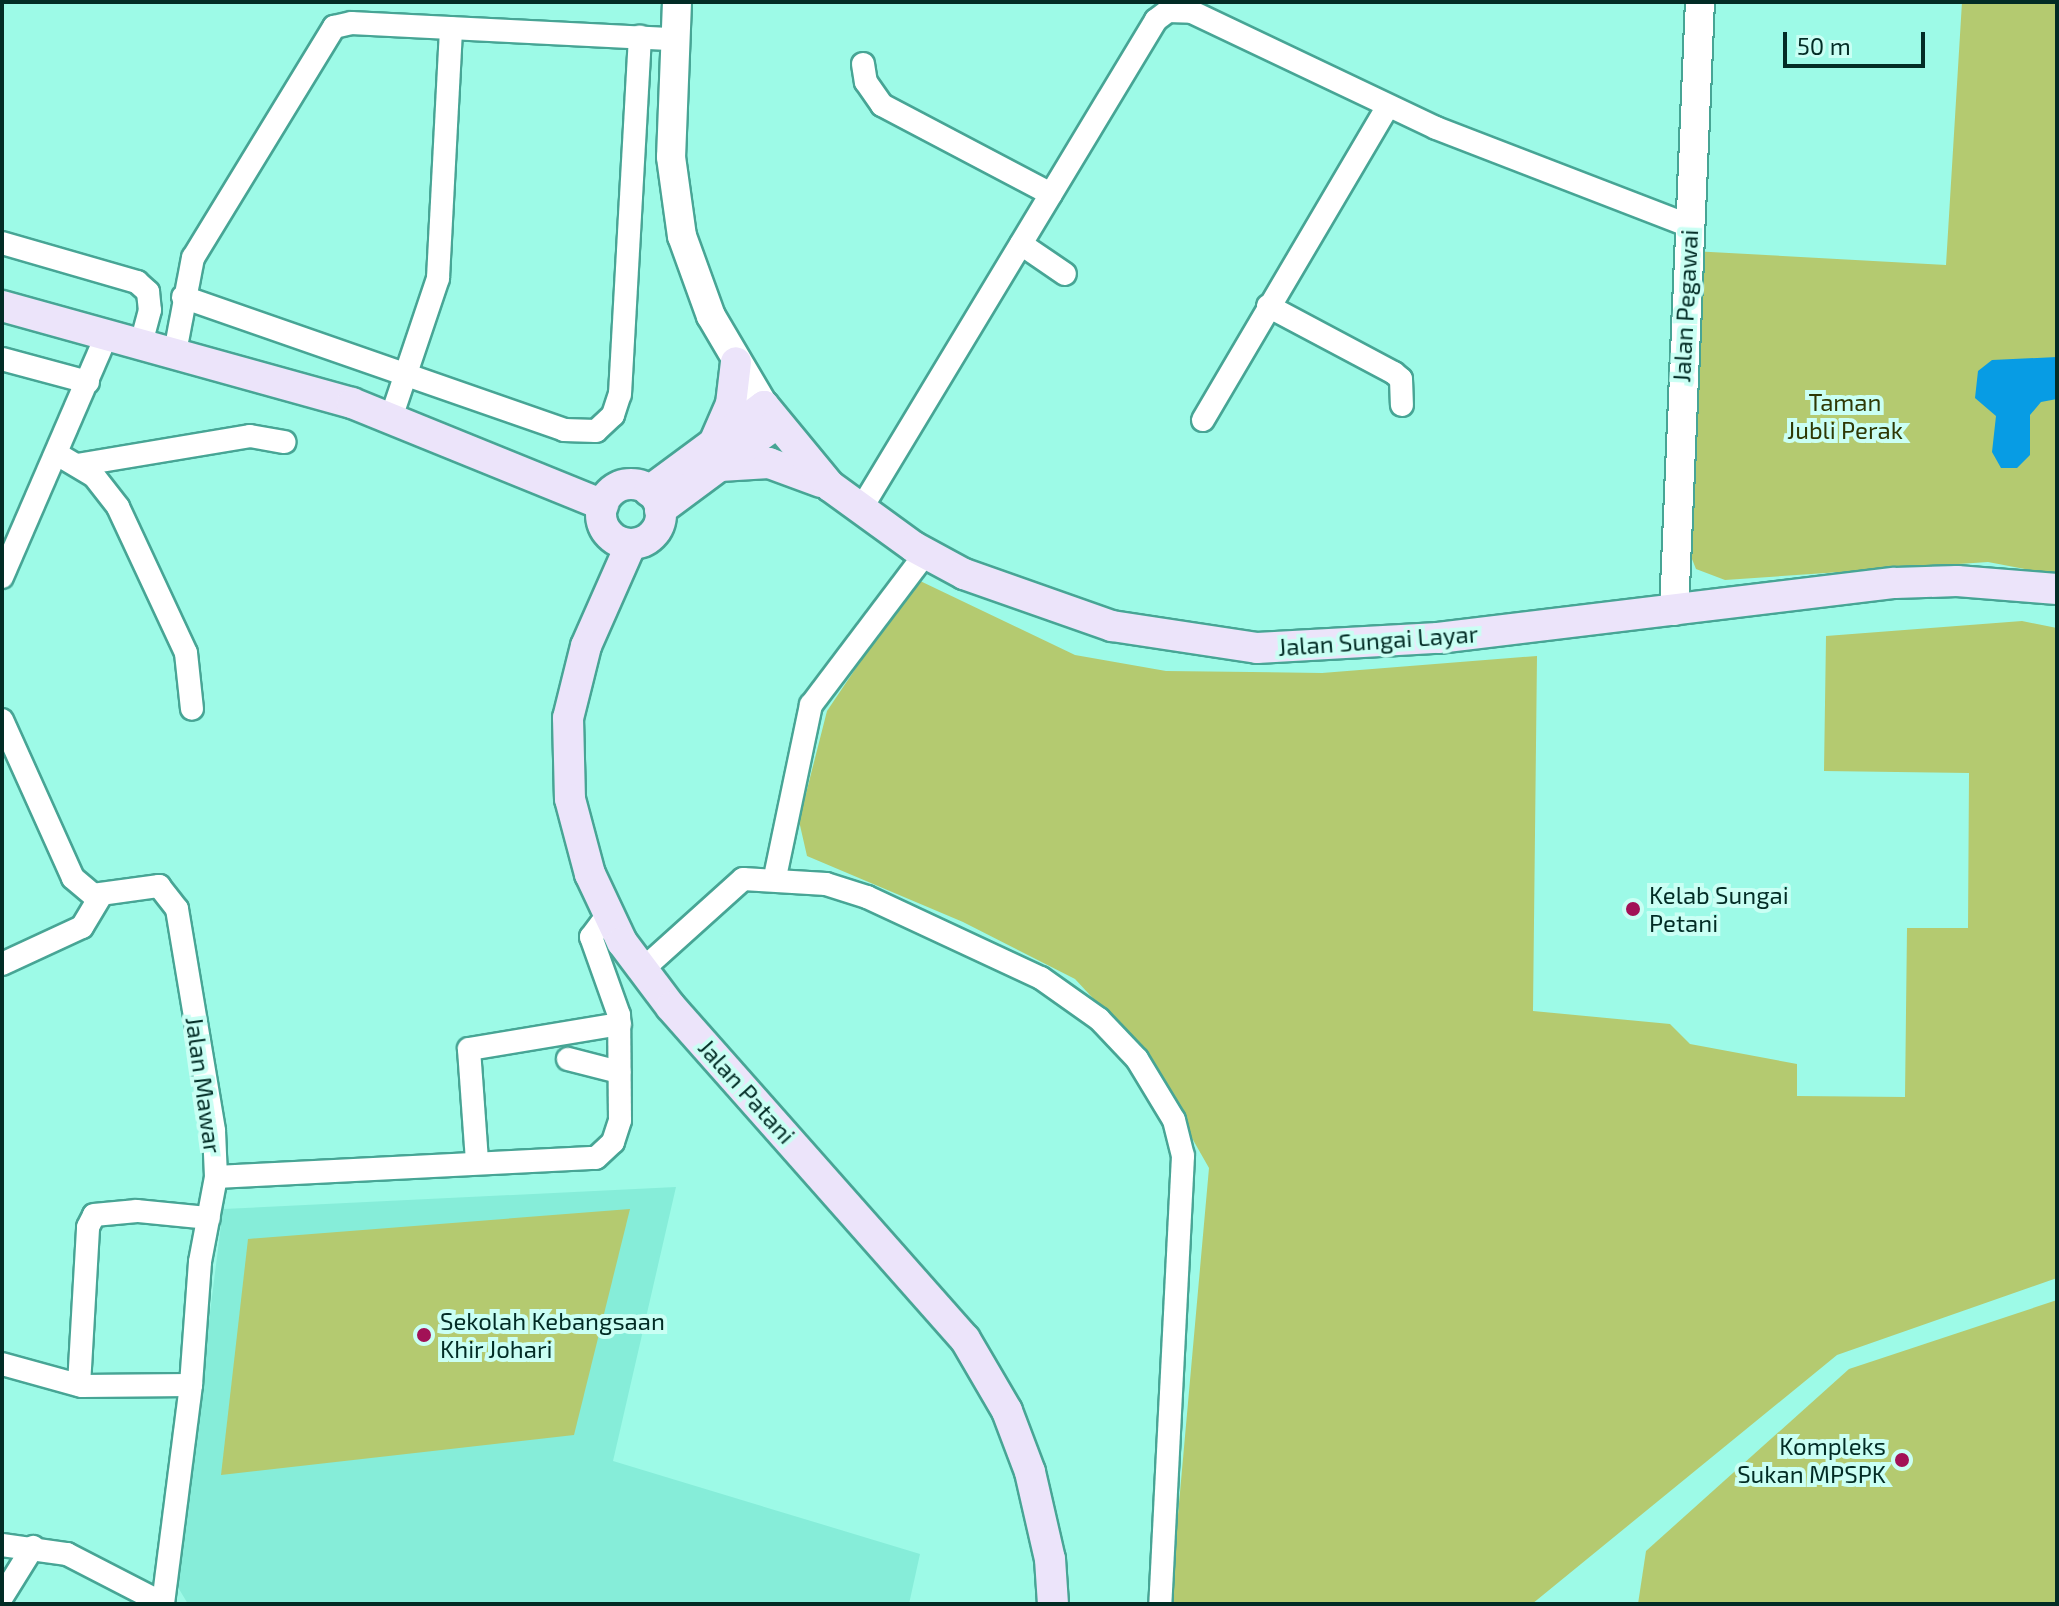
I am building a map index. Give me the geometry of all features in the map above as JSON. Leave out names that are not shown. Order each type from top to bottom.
[{"type":"main road","points":[[2,306],[175,352],[391,418],[603,505]]},
{"type":"main road","points":[[716,455],[731,404],[736,362]]},
{"type":"main road","points":[[654,500],[622,486],[603,505],[605,529],[631,544],[651,536],[654,500],[770,415]]},
{"type":"main road","name":"Jalan Sungai Layar","points":[[770,415],[830,486],[925,554],[994,588],[1092,621],[1257,648],[1408,641],[1895,583],[1994,582],[2057,589]]},
{"type":"main road","points":[[716,455],[769,463],[830,486]]},
{"type":"main road","name":"Jalan Patani","points":[[631,544],[586,646],[566,741],[578,837],[607,916],[642,970],[965,1339],[1007,1411],[1030,1472],[1050,1559],[1053,1604]]},
{"type":"street","name":"Jalan Sungai Layar","points":[[677,2],[673,39],[672,186],[692,270],[736,362],[770,415]]},
{"type":"street","name":"Jalan Pegawai","points":[[1674,611],[1700,2]]},
{"type":"street","points":[[861,509],[1156,20],[1168,11],[1187,6],[1388,106],[1538,171],[1690,226]]},
{"type":"street","points":[[175,352],[183,297],[193,258],[324,36],[344,23],[673,39]]},
{"type":"street","points":[[391,418],[438,278],[451,28]]},
{"type":"street","points":[[183,297],[581,434],[596,431],[613,415],[620,394],[640,37]]},
{"type":"street","points":[[863,64],[866,82],[882,105],[1051,194]]},
{"type":"street","points":[[1203,420],[1388,106]]},
{"type":"street","points":[[2,243],[137,282],[148,292],[150,310],[141,343]]},
{"type":"street","points":[[1021,244],[1065,274]]},
{"type":"street","points":[[1268,306],[1394,373],[1401,379],[1402,405]]},
{"type":"street","points":[[2,577],[67,460],[88,382],[107,334]]},
{"type":"street","points":[[2,359],[88,382]]},
{"type":"street","points":[[67,460],[250,436],[284,442]]},
{"type":"street","points":[[67,460],[100,482],[118,507],[186,653],[192,709]]},
{"type":"street","points":[[775,877],[811,705],[925,554]]},
{"type":"street","points":[[2,720],[73,878],[87,892],[101,895],[82,927],[2,964]]},
{"type":"street","points":[[642,970],[731,885],[775,877],[857,893],[1041,978],[1117,1036],[1168,1107],[1183,1156],[1183,1218],[1160,1604]]},
{"type":"street","name":"Jalan Mawar","points":[[101,895],[159,886],[175,901],[205,1084],[216,1177],[200,1262],[191,1385],[163,1603]]},
{"type":"street","points":[[216,1177],[477,1161],[596,1158],[617,1132],[620,1024],[591,937],[607,916]]},
{"type":"street","points":[[477,1161],[469,1049],[620,1024]]},
{"type":"street","points":[[568,1059],[619,1072]]},
{"type":"street","points":[[79,1385],[88,1227],[94,1215],[137,1211],[209,1218]]},
{"type":"street","points":[[2,1364],[79,1385],[191,1385]]},
{"type":"street","points":[[2,1545],[67,1554],[163,1603]]},
{"type":"street","points":[[2,1597],[33,1547]]},
{"type":"shaded area","name":"Sekolah Kebangsaan Khir Johari","points":[[676,1187],[613,1461],[920,1554],[909,1604],[188,1604],[176,1584],[223,1209]]},
{"type":"green space","name":"Taman Jubli Perak","points":[[1962,2],[2057,2],[2057,575],[1988,562],[1725,580],[1696,569],[1684,539],[1692,251],[1946,265]]},
{"type":"green space","points":[[916,579],[1075,655],[1166,671],[1322,673],[1537,656],[1533,1011],[1670,1024],[1690,1044],[1797,1064],[1797,1096],[1905,1097],[1907,928],[1968,928],[1969,773],[1824,771],[1826,636],[2022,621],[2057,628],[2057,1278],[1837,1355],[1532,1604],[1170,1604],[1209,1168],[1143,1052],[1075,979],[963,922],[807,856],[799,821],[827,711]]},
{"type":"green space","points":[[630,1209],[574,1435],[221,1475],[248,1239]]},
{"type":"green space","name":"Kompleks Sukan MPSPK","points":[[2057,1300],[2057,1604],[1638,1604],[1646,1551],[1849,1369]]},
{"type":"water","points":[[2057,357],[2057,399],[2041,402],[2030,415],[2030,455],[2017,468],[2001,468],[1992,452],[1996,416],[1975,398],[1978,371],[1992,360]]},
{"type":"place","name":"Kelab Sungai Petani","points":[[1633,909]]},
{"type":"place","name":"Sekolah Kebangsaan Khir Johari","points":[[424,1335]]},
{"type":"place","name":"Kompleks Sukan MPSPK","points":[[1902,1460]]}]
